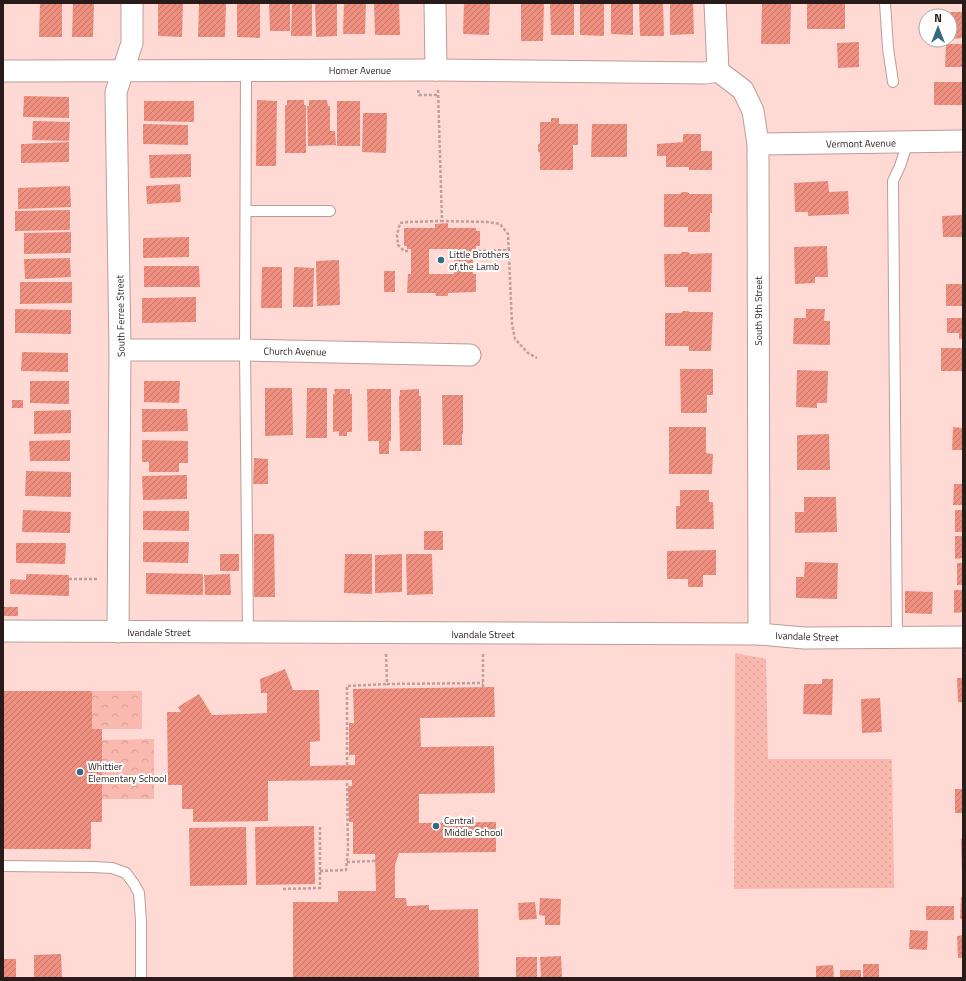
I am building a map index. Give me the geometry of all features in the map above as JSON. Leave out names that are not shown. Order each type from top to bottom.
[{"type":"street","name":"South Ferree Street","points":[[118,632],[120,350],[116,92],[132,43],[132,3]]},
{"type":"street","points":[[435,3],[437,79]]},
{"type":"street","points":[[715,3],[718,71]]},
{"type":"street","name":"Homer Avenue","points":[[3,70],[246,69],[437,79],[705,73],[718,71]]},
{"type":"street","name":"South 9th Street","points":[[718,71],[743,90],[754,111],[758,144],[759,634]]},
{"type":"street","name":"Vermont Avenue","points":[[758,144],[963,141]]},
{"type":"street","name":"Church Avenue","points":[[120,350],[245,350],[470,355]]},
{"type":"street","name":"Ivandale Street","points":[[3,631],[759,634],[804,638],[963,637]]},
{"type":"lane","points":[[886,3],[888,48],[893,82]]},
{"type":"lane","points":[[246,69],[245,350],[248,632]]},
{"type":"lane","points":[[897,637],[893,181],[908,142]]},
{"type":"lane","points":[[246,211],[330,211]]},
{"type":"lane","points":[[3,866],[112,868],[126,873],[139,893],[141,921],[141,978]]},
{"type":"path","points":[[437,79],[442,221]]},
{"type":"path","points":[[418,87],[419,95],[438,95]]},
{"type":"path","points":[[408,252],[404,251],[398,246],[397,236],[400,223],[442,221],[487,222],[500,224],[508,234],[510,250],[512,324],[516,339],[528,353],[536,358]]},
{"type":"path","points":[[473,251],[510,250]]},
{"type":"path","points":[[69,579],[99,579]]},
{"type":"path","points":[[483,648],[483,687]]},
{"type":"path","points":[[386,654],[387,684]]},
{"type":"path","points":[[347,765],[346,686],[483,683]]},
{"type":"path","points":[[320,871],[346,870],[348,850],[346,781]]},
{"type":"path","points":[[283,889],[320,888],[320,825]]},
{"type":"path","points":[[347,862],[375,861]]},
{"type":"green space","points":[[735,653],[766,659],[768,759],[892,759],[894,888],[734,889]]},
{"type":"green space","points":[[92,691],[142,691],[142,729],[92,729]]},
{"type":"green space","points":[[154,739],[154,799],[102,799],[102,740]]},
{"type":"building","points":[[40,3],[62,3],[62,37],[39,37]]},
{"type":"building","points":[[73,3],[94,3],[93,37],[72,37]]},
{"type":"building","points":[[158,3],[183,3],[182,37],[158,36]]},
{"type":"building","points":[[199,3],[226,3],[225,37],[198,37]]},
{"type":"building","points":[[237,3],[260,3],[260,38],[237,37]]},
{"type":"building","points":[[269,3],[290,3],[290,31],[270,31]]},
{"type":"building","points":[[292,3],[312,3],[312,36],[291,36]]},
{"type":"building","points":[[315,3],[337,3],[337,36],[316,37]]},
{"type":"building","points":[[344,3],[366,3],[365,34],[343,34]]},
{"type":"building","points":[[374,3],[399,3],[400,35],[375,35]]},
{"type":"building","points":[[464,3],[490,3],[489,35],[463,34]]},
{"type":"building","points":[[521,3],[544,3],[543,41],[521,41]]},
{"type":"building","points":[[550,3],[574,3],[574,35],[551,35]]},
{"type":"building","points":[[580,3],[604,3],[604,36],[580,35]]},
{"type":"building","points":[[611,3],[633,3],[633,35],[611,34]]},
{"type":"building","points":[[639,3],[663,3],[664,36],[640,36]]},
{"type":"building","points":[[670,3],[693,3],[694,34],[670,35]]},
{"type":"building","points":[[762,3],[791,3],[790,44],[761,44]]},
{"type":"building","points":[[807,3],[845,3],[845,29],[807,29]]},
{"type":"building","points":[[958,12],[963,12],[963,38],[958,38]]},
{"type":"building","points":[[859,42],[859,67],[838,68],[837,43]]},
{"type":"building","points":[[958,44],[963,44],[963,67],[945,67],[946,48],[958,48]]},
{"type":"building","points":[[934,82],[963,82],[963,105],[934,105]]},
{"type":"building","points":[[24,96],[69,97],[69,118],[23,117]]},
{"type":"building","points":[[257,100],[277,101],[276,166],[256,166]]},
{"type":"building","points":[[287,100],[304,100],[304,105],[306,105],[306,153],[285,153],[285,105],[287,105]]},
{"type":"building","points":[[309,100],[327,100],[328,106],[330,106],[330,131],[335,131],[336,145],[308,146],[307,106],[309,106]]},
{"type":"building","points":[[144,101],[194,101],[194,122],[144,121]]},
{"type":"building","points":[[337,101],[360,101],[360,146],[337,146]]},
{"type":"building","points":[[363,113],[387,113],[386,153],[362,152]]},
{"type":"building","points":[[551,118],[559,118],[559,124],[578,124],[578,145],[573,145],[573,170],[540,170],[540,153],[538,151],[538,145],[540,143],[540,122],[551,122]]},
{"type":"building","points":[[33,121],[70,122],[69,141],[32,140]]},
{"type":"building","points":[[143,124],[188,125],[188,145],[143,144]]},
{"type":"building","points":[[592,124],[627,124],[627,157],[591,157]]},
{"type":"building","points":[[683,134],[701,134],[701,151],[712,151],[712,170],[689,170],[689,167],[666,167],[666,156],[657,156],[657,144],[683,142]]},
{"type":"building","points":[[69,142],[69,162],[21,163],[21,144]]},
{"type":"building","points":[[191,154],[191,177],[150,178],[149,155]]},
{"type":"building","points":[[828,181],[829,192],[848,191],[849,214],[808,216],[808,212],[795,212],[794,183]]},
{"type":"building","points":[[180,184],[181,202],[147,204],[146,186]]},
{"type":"building","points":[[70,186],[71,207],[18,209],[18,188]]},
{"type":"building","points":[[682,192],[687,192],[690,194],[712,194],[710,232],[688,232],[688,227],[664,227],[664,194],[680,194]]},
{"type":"building","points":[[70,210],[70,230],[15,231],[15,211]]},
{"type":"building","points":[[963,215],[963,237],[943,237],[942,216]]},
{"type":"building","points":[[448,223],[448,228],[476,228],[476,231],[480,231],[480,246],[476,246],[476,249],[473,249],[473,274],[476,274],[476,292],[448,293],[448,296],[436,296],[435,293],[407,293],[408,274],[411,274],[411,249],[407,249],[407,246],[404,246],[404,228],[435,228],[435,224]],"holes":[[[429,249],[454,249],[454,274],[429,274]]]},
{"type":"building","points":[[71,232],[71,253],[24,254],[24,233]]},
{"type":"building","points":[[189,237],[189,257],[143,258],[143,238]]},
{"type":"building","points":[[827,246],[828,277],[815,277],[815,283],[795,284],[794,247]]},
{"type":"building","points":[[682,252],[688,252],[690,254],[712,253],[711,292],[688,292],[688,287],[665,287],[664,254],[680,254]]},
{"type":"building","points":[[70,258],[71,277],[25,279],[24,259]]},
{"type":"building","points":[[339,260],[340,305],[317,306],[316,261]]},
{"type":"building","points":[[144,266],[199,266],[200,287],[144,287]]},
{"type":"building","points":[[262,267],[282,267],[282,308],[261,308]]},
{"type":"building","points":[[294,267],[314,268],[313,307],[293,307]]},
{"type":"building","points":[[384,271],[395,271],[395,292],[384,292]]},
{"type":"building","points":[[20,282],[72,282],[72,303],[20,304]]},
{"type":"building","points":[[946,284],[963,284],[963,306],[946,306]]},
{"type":"building","points":[[196,297],[196,322],[142,323],[142,298]]},
{"type":"building","points":[[15,309],[71,310],[71,334],[15,333]]},
{"type":"building","points":[[806,309],[825,309],[824,321],[830,321],[830,345],[793,344],[794,318],[806,318]]},
{"type":"building","points":[[683,311],[713,312],[711,351],[689,351],[689,346],[665,346],[665,313],[681,313]]},
{"type":"building","points":[[947,318],[963,318],[963,339],[959,339],[959,333],[947,333]]},
{"type":"building","points":[[941,348],[963,348],[963,371],[941,371]]},
{"type":"building","points":[[22,352],[68,353],[68,372],[21,371]]},
{"type":"building","points":[[680,369],[713,369],[713,395],[707,395],[707,413],[681,413]]},
{"type":"building","points":[[797,370],[828,371],[827,403],[817,403],[817,408],[796,407]]},
{"type":"building","points":[[30,381],[69,381],[69,404],[30,403]]},
{"type":"building","points":[[144,381],[180,381],[179,403],[144,402]]},
{"type":"building","points":[[265,388],[292,388],[293,435],[265,436]]},
{"type":"building","points":[[307,388],[327,388],[327,438],[306,438]]},
{"type":"building","points":[[334,389],[350,389],[350,394],[352,394],[352,432],[347,432],[347,436],[339,436],[339,431],[333,432]]},
{"type":"building","points":[[367,389],[391,389],[391,441],[389,441],[389,454],[379,454],[379,441],[368,441]]},
{"type":"building","points":[[419,389],[419,396],[421,396],[421,451],[400,451],[400,390]]},
{"type":"building","points":[[442,395],[463,395],[462,445],[443,445]]},
{"type":"building","points":[[12,400],[23,400],[23,408],[12,408]]},
{"type":"building","points":[[142,409],[187,409],[188,431],[142,432]]},
{"type":"building","points":[[71,410],[71,433],[34,434],[34,411]]},
{"type":"building","points":[[669,427],[706,427],[706,453],[713,454],[712,474],[669,474]]},
{"type":"building","points":[[953,427],[963,428],[963,450],[952,450]]},
{"type":"building","points":[[829,434],[830,470],[797,470],[797,435]]},
{"type":"building","points":[[70,440],[70,461],[30,461],[29,441]]},
{"type":"building","points":[[142,440],[188,441],[188,463],[179,463],[179,472],[149,472],[149,462],[142,462]]},
{"type":"building","points":[[254,458],[268,459],[268,484],[253,484]]},
{"type":"building","points":[[26,471],[71,472],[71,497],[25,496]]},
{"type":"building","points":[[187,475],[187,499],[143,500],[142,476]]},
{"type":"building","points":[[954,484],[963,484],[963,505],[953,505]]},
{"type":"building","points":[[680,490],[709,490],[709,502],[713,502],[714,529],[676,529],[676,506],[680,506]]},
{"type":"building","points":[[804,497],[836,497],[837,532],[795,533],[795,512],[804,512]]},
{"type":"building","points":[[23,510],[71,512],[70,533],[22,532]]},
{"type":"building","points":[[955,510],[963,510],[963,532],[955,532]]},
{"type":"building","points":[[143,511],[189,511],[189,531],[143,530]]},
{"type":"building","points":[[424,531],[443,531],[443,550],[424,550]]},
{"type":"building","points":[[254,534],[274,534],[275,597],[254,597]]},
{"type":"building","points":[[955,536],[963,536],[963,558],[955,559]]},
{"type":"building","points":[[143,542],[189,542],[188,563],[143,562]]},
{"type":"building","points":[[16,543],[66,543],[65,564],[16,563]]},
{"type":"building","points":[[716,550],[716,575],[703,575],[703,587],[688,587],[688,579],[667,579],[667,551]]},
{"type":"building","points":[[220,554],[239,554],[239,571],[220,571]]},
{"type":"building","points":[[345,554],[372,554],[372,594],[344,593]]},
{"type":"building","points":[[402,554],[402,592],[375,593],[375,555]]},
{"type":"building","points":[[406,554],[432,554],[433,594],[407,595]]},
{"type":"building","points":[[805,562],[838,563],[837,599],[796,598],[796,577],[804,577]]},
{"type":"building","points":[[957,563],[963,563],[963,585],[957,585]]},
{"type":"building","points":[[146,573],[203,574],[203,595],[146,594]]},
{"type":"building","points":[[26,574],[69,575],[69,596],[10,594],[10,579],[26,580]]},
{"type":"building","points":[[230,574],[231,595],[205,595],[204,575]]},
{"type":"building","points":[[954,590],[963,590],[963,612],[954,613]]},
{"type":"building","points":[[905,591],[933,592],[932,614],[905,613]]},
{"type":"building","points":[[3,607],[18,607],[18,616],[3,616]]},
{"type":"building","name":"Central Middle School","points":[[285,669],[293,690],[319,690],[320,741],[310,742],[310,766],[355,765],[355,755],[349,755],[349,723],[354,723],[353,689],[494,687],[495,717],[420,718],[421,747],[494,746],[495,793],[419,794],[419,823],[496,822],[496,852],[399,853],[395,865],[395,898],[406,898],[407,906],[429,905],[429,910],[478,909],[479,978],[293,978],[293,902],[338,902],[338,891],[376,891],[375,854],[353,854],[353,822],[349,822],[348,786],[352,786],[352,780],[268,781],[268,821],[193,822],[193,809],[182,809],[182,785],[168,785],[167,712],[181,712],[178,707],[199,694],[212,715],[267,713],[267,693],[261,693],[260,679]]},
{"type":"building","points":[[957,678],[963,678],[963,702],[958,702]]},
{"type":"building","points":[[822,679],[833,679],[832,715],[803,714],[804,684],[822,684]]},
{"type":"building","name":"Whittier Elementary School","points":[[3,691],[92,691],[92,729],[102,729],[102,822],[91,822],[91,849],[3,849]]},
{"type":"building","points":[[880,698],[882,732],[862,733],[861,699]]},
{"type":"building","points":[[955,789],[963,789],[963,813],[955,813]]},
{"type":"building","points":[[314,826],[315,884],[256,885],[255,827]]},
{"type":"building","points":[[246,827],[247,885],[190,886],[189,828]]},
{"type":"building","points":[[961,839],[963,839],[963,874],[962,874]]},
{"type":"building","points":[[961,897],[963,897],[963,919],[960,919]]},
{"type":"building","points":[[540,898],[561,899],[560,925],[545,925],[545,916],[539,915]]},
{"type":"building","points":[[535,902],[537,919],[519,920],[518,903]]},
{"type":"building","points":[[926,906],[954,906],[954,920],[926,920]]},
{"type":"building","points":[[910,930],[928,931],[927,950],[909,949]]},
{"type":"building","points":[[963,935],[963,958],[958,958],[957,936]]},
{"type":"building","points":[[61,954],[62,978],[34,978],[34,955]]},
{"type":"building","points":[[561,956],[562,978],[541,978],[540,957]]},
{"type":"building","points":[[516,957],[537,957],[537,978],[516,978]]},
{"type":"building","points":[[3,959],[16,959],[16,978],[3,978]]},
{"type":"building","points":[[863,964],[879,964],[879,978],[863,978]]},
{"type":"building","points":[[833,965],[834,978],[816,978],[816,966]]},
{"type":"building","points":[[840,970],[861,970],[861,978],[840,978]]},
{"type":"place","name":"Little Brothers of the Lamb","points":[[441,260]]},
{"type":"place","name":"Whittier Elementary School","points":[[80,772]]},
{"type":"place","name":"Central Middle School","points":[[436,826]]}]
